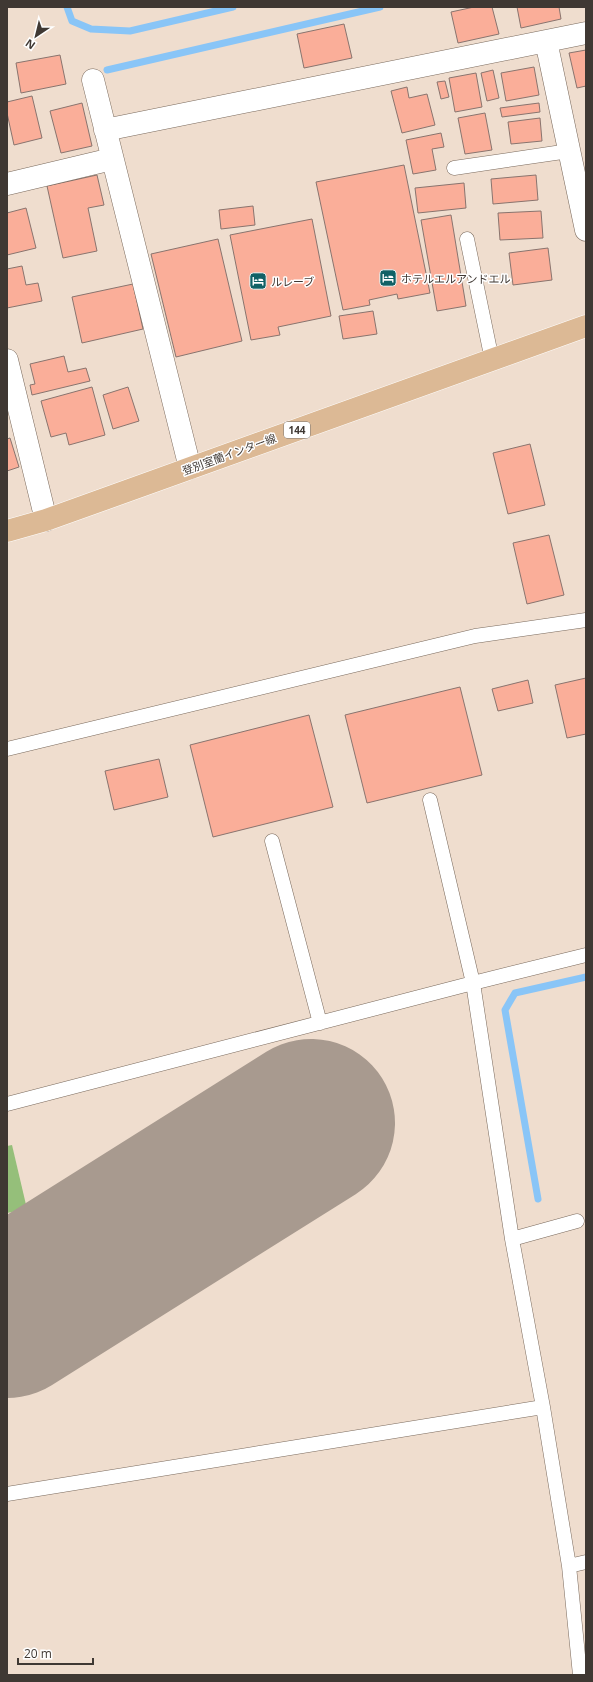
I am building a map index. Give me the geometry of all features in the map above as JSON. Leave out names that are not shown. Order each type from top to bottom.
[{"type":"main road","name":"登別室蘭インター線","points":[[7,531],[46,520],[586,326]]},
{"type":"street","points":[[105,130],[586,33]]},
{"type":"street","points":[[546,41],[586,230]]},
{"type":"street","points":[[93,80],[190,468]]},
{"type":"street","points":[[7,184],[112,159]]},
{"type":"street","points":[[7,360],[46,520]]},
{"type":"lane","points":[[454,168],[569,151]]},
{"type":"lane","points":[[467,240],[492,360]]},
{"type":"lane","points":[[7,749],[475,636],[586,620]]},
{"type":"lane","points":[[430,800],[473,983],[512,1239],[543,1408],[569,1566],[580,1675]]},
{"type":"lane","points":[[272,841],[320,1023]]},
{"type":"lane","points":[[7,1104],[586,955]]},
{"type":"lane","points":[[512,1239],[577,1221]]},
{"type":"lane","points":[[7,1494],[543,1408]]},
{"type":"lane","points":[[569,1566],[586,1562]]},
{"type":"green space","points":[[12,1145],[27,1209],[7,1213],[7,1146]]},
{"type":"building","points":[[474,7],[492,7],[499,34],[458,43],[451,12]]},
{"type":"building","points":[[517,7],[559,7],[561,19],[521,28]]},
{"type":"building","points":[[344,24],[352,58],[304,68],[297,34]]},
{"type":"building","points":[[586,50],[586,86],[577,88],[569,53]]},
{"type":"building","points":[[60,55],[66,84],[21,93],[16,63]]},
{"type":"building","points":[[534,67],[539,95],[506,101],[501,73]]},
{"type":"building","points":[[493,70],[499,98],[487,101],[481,73]]},
{"type":"building","points":[[476,73],[482,107],[455,112],[449,78]]},
{"type":"building","points":[[445,81],[449,97],[441,99],[437,82]]},
{"type":"building","points":[[407,87],[409,98],[427,94],[435,125],[402,133],[391,91]]},
{"type":"building","points":[[32,96],[42,138],[14,145],[7,113],[7,102]]},
{"type":"building","points":[[82,103],[92,146],[61,153],[50,111]]},
{"type":"building","points":[[539,103],[540,112],[502,117],[500,108]]},
{"type":"building","points":[[485,113],[492,150],[465,154],[458,118]]},
{"type":"building","points":[[540,118],[542,141],[511,144],[508,122]]},
{"type":"building","points":[[441,133],[444,147],[432,149],[436,170],[413,174],[406,140]]},
{"type":"building","points":[[404,165],[430,293],[398,299],[397,294],[369,300],[370,305],[343,310],[316,182]]},
{"type":"building","points":[[97,175],[104,205],[88,208],[97,251],[63,258],[47,186]]},
{"type":"building","points":[[536,175],[538,200],[493,204],[491,179]]},
{"type":"building","points":[[464,183],[466,208],[418,213],[415,188]]},
{"type":"building","points":[[253,206],[255,225],[221,229],[219,210]]},
{"type":"building","points":[[26,208],[36,248],[7,255],[7,213]]},
{"type":"building","points":[[541,211],[543,238],[500,240],[498,213]]},
{"type":"building","points":[[451,215],[466,306],[437,311],[421,220]]},
{"type":"building","points":[[312,219],[331,316],[278,327],[280,335],[251,340],[230,235]]},
{"type":"building","points":[[218,239],[242,341],[176,357],[151,254]]},
{"type":"building","points":[[548,248],[552,280],[513,285],[509,253]]},
{"type":"building","points":[[22,266],[26,285],[38,283],[42,301],[7,308],[7,269]]},
{"type":"building","points":[[133,284],[143,329],[82,343],[72,297]]},
{"type":"building","points":[[373,311],[377,334],[343,339],[339,316]]},
{"type":"building","points":[[64,356],[68,372],[86,368],[90,381],[32,395],[30,385],[35,384],[30,364]]},
{"type":"building","points":[[92,387],[105,435],[69,445],[66,433],[51,437],[41,401]]},
{"type":"building","points":[[128,387],[139,421],[113,429],[103,395]]},
{"type":"building","points":[[10,438],[19,467],[7,471],[7,439]]},
{"type":"building","points":[[530,444],[545,505],[508,514],[493,453]]},
{"type":"building","points":[[549,535],[564,595],[527,604],[513,543]]},
{"type":"building","points":[[586,678],[586,734],[567,738],[555,685]]},
{"type":"building","points":[[528,680],[533,703],[498,711],[492,689]]},
{"type":"building","points":[[460,687],[482,775],[367,803],[345,715]]},
{"type":"building","points":[[309,715],[333,807],[213,837],[190,745]]},
{"type":"building","points":[[159,759],[168,797],[114,810],[105,771]]},
{"type":"waterway","points":[[67,7],[72,21],[91,29],[130,31],[233,7]]},
{"type":"waterway","points":[[107,70],[380,7]]},
{"type":"waterway","points":[[538,1199],[505,1010],[515,993],[586,977]]},
{"type":"runway","points":[[7,1314],[311,1123]]},
{"type":"place","name":"ホテルエルアンドエル","points":[[388,278]]},
{"type":"place","name":"ルレーブ","points":[[258,281]]}]
